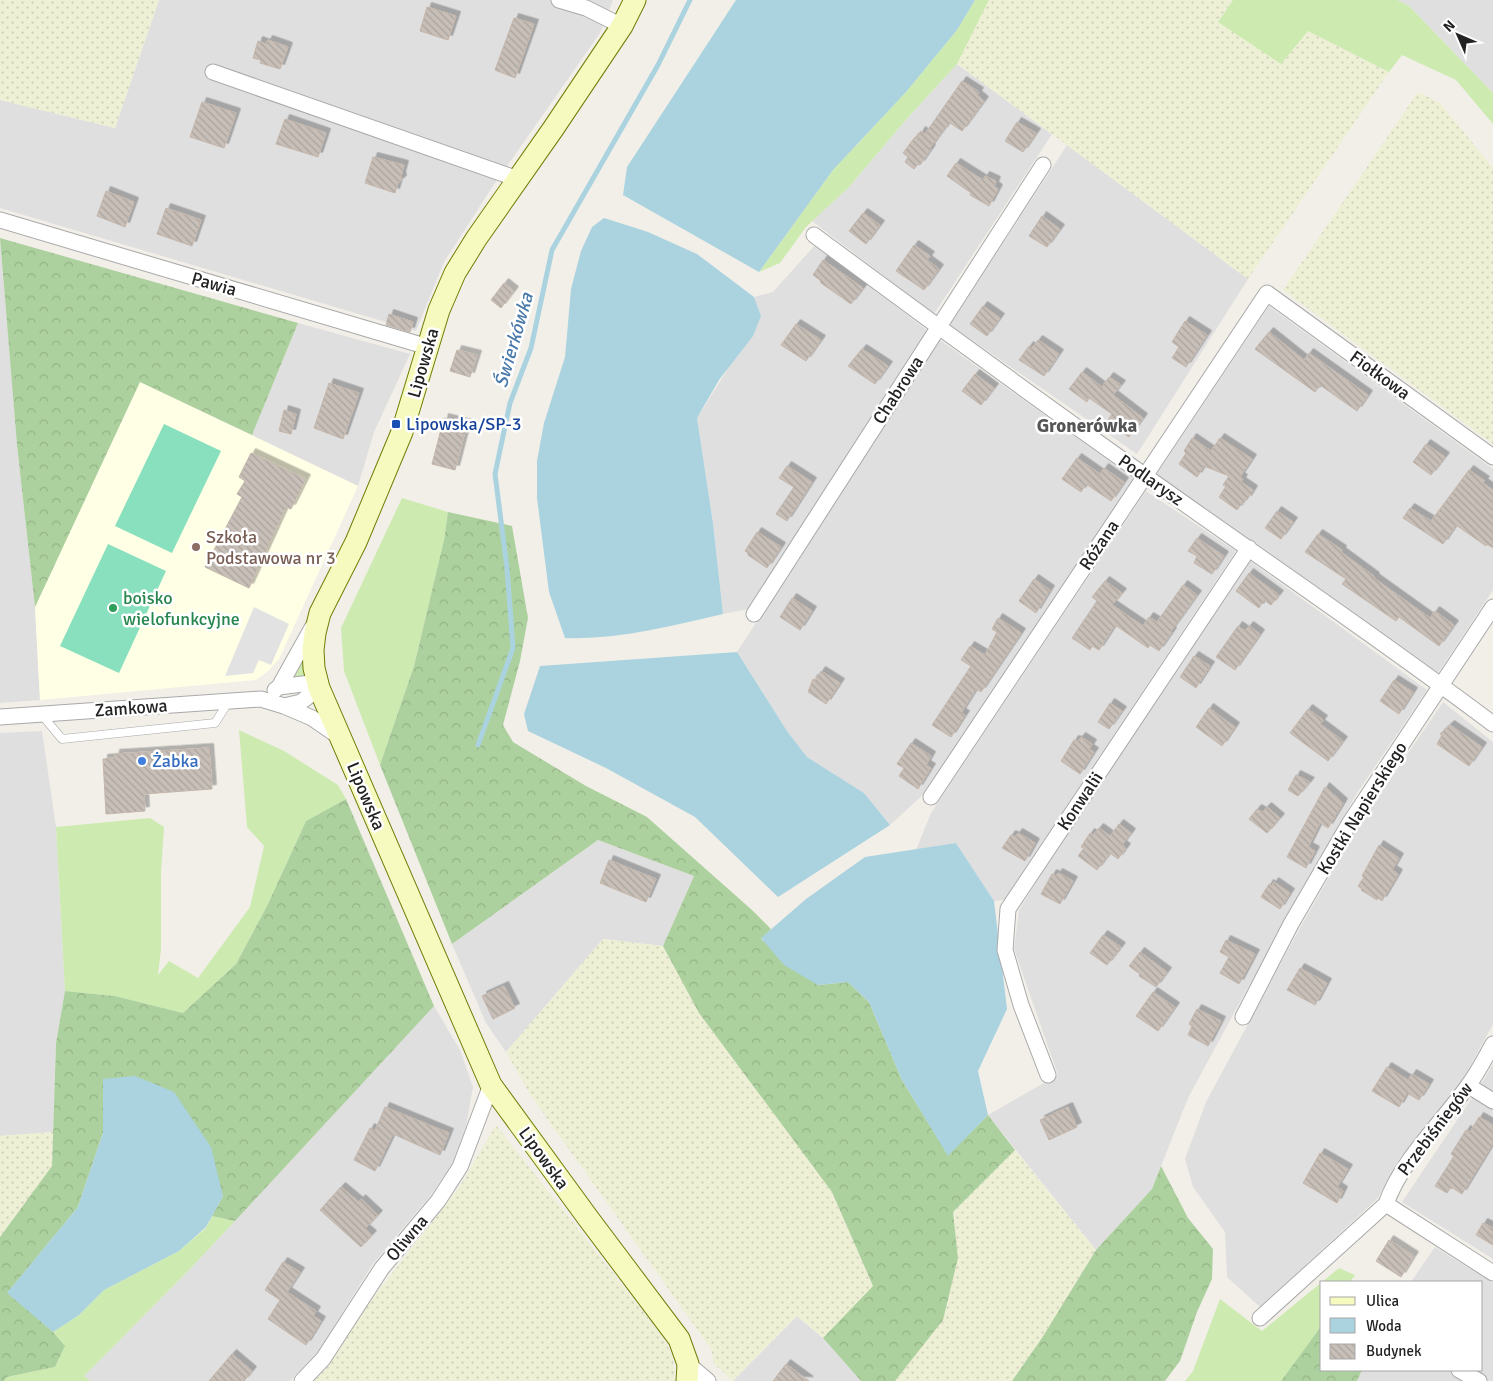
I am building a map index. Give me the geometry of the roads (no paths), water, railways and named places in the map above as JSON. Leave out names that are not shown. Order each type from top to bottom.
[{"type":"street","points":[[559,0],[586,8],[622,26]]},
{"type":"street","name":"Lipowska","points":[[635,0],[622,26],[476,238],[455,272],[439,310],[402,432],[356,542],[320,613],[313,650],[314,668],[318,685],[491,1085],[679,1339],[688,1372]]},
{"type":"street","points":[[213,72],[518,179]]},
{"type":"street","name":"Chabrowa","points":[[754,614],[1043,165]]},
{"type":"street","name":"Pawia","points":[[0,220],[428,347]]},
{"type":"street","name":"Podlarysz","points":[[814,235],[938,328],[1249,548],[1493,724]]},
{"type":"street","name":"Fiołkowa","points":[[1267,293],[1493,457]]},
{"type":"street","name":"Różana","points":[[931,797],[1267,293]]},
{"type":"street","name":"Konwalii","points":[[1048,1075],[1005,950],[1008,909],[1249,548]]},
{"type":"street","name":"Kostki Napierskiego","points":[[1243,1017],[1292,924],[1350,824],[1493,607]]},
{"type":"street","name":"Zamkowa","points":[[280,687],[320,613]]},
{"type":"street","points":[[284,706],[301,702],[318,685]]},
{"type":"street","name":"Zamkowa","points":[[261,699],[280,687],[318,685]]},
{"type":"street","name":"Zamkowa","points":[[0,717],[261,699],[312,718],[341,738]]},
{"type":"street","name":"Przebiśniegów","points":[[1391,1207],[1392,1189],[1406,1166],[1469,1086],[1493,1044]]},
{"type":"street","name":"Oliwna","points":[[302,1381],[323,1359],[382,1268],[444,1192],[460,1167],[491,1085]]},
{"type":"street","points":[[1469,1086],[1493,1101]]},
{"type":"street","points":[[1260,1318],[1391,1207],[1493,1273]]},
{"type":"street","points":[[1461,1371],[1479,1381]]},
{"type":"street","points":[[688,1372],[708,1381]]},
{"type":"lane","points":[[42,714],[62,739],[215,723],[228,701]]},
{"type":"water","points":[[736,0],[975,0],[957,30],[906,92],[833,170],[759,272],[623,195],[627,167]]},
{"type":"water","points":[[604,218],[648,232],[697,254],[754,297],[761,316],[753,336],[719,380],[697,418],[713,523],[723,614],[625,634],[605,637],[565,638],[549,592],[537,498],[537,461],[544,423],[565,357],[571,289],[581,251],[592,227]]},
{"type":"water","points":[[737,652],[787,731],[807,757],[864,793],[890,825],[778,897],[695,817],[606,768],[528,731],[524,714],[540,666]]},
{"type":"water","points":[[956,843],[994,901],[1007,1009],[978,1071],[988,1115],[948,1156],[902,1080],[869,1002],[848,982],[818,985],[784,965],[761,938],[806,899],[865,857]]},
{"type":"water","points":[[135,1076],[174,1092],[211,1147],[223,1196],[206,1227],[179,1251],[104,1290],[79,1315],[53,1332],[7,1293],[78,1207],[103,1133],[103,1079]]},
{"type":"waterway","name":"Świerkówka","points":[[478,745],[513,648],[507,568],[495,474],[510,403],[531,348],[552,250],[658,65],[690,0]]},
{"type":"place","name":"Lipowska/SP-3","points":[[396,424]]},
{"type":"place","name":"Szkoła Podstawowa nr 3","points":[[196,547]]},
{"type":"place","name":"boisko wielofunkcyjne","points":[[113,608]]},
{"type":"place","name":"Żabka","points":[[142,761]]},
{"type":"district","name":"Gronerówka","points":[[1087,425]]}]
